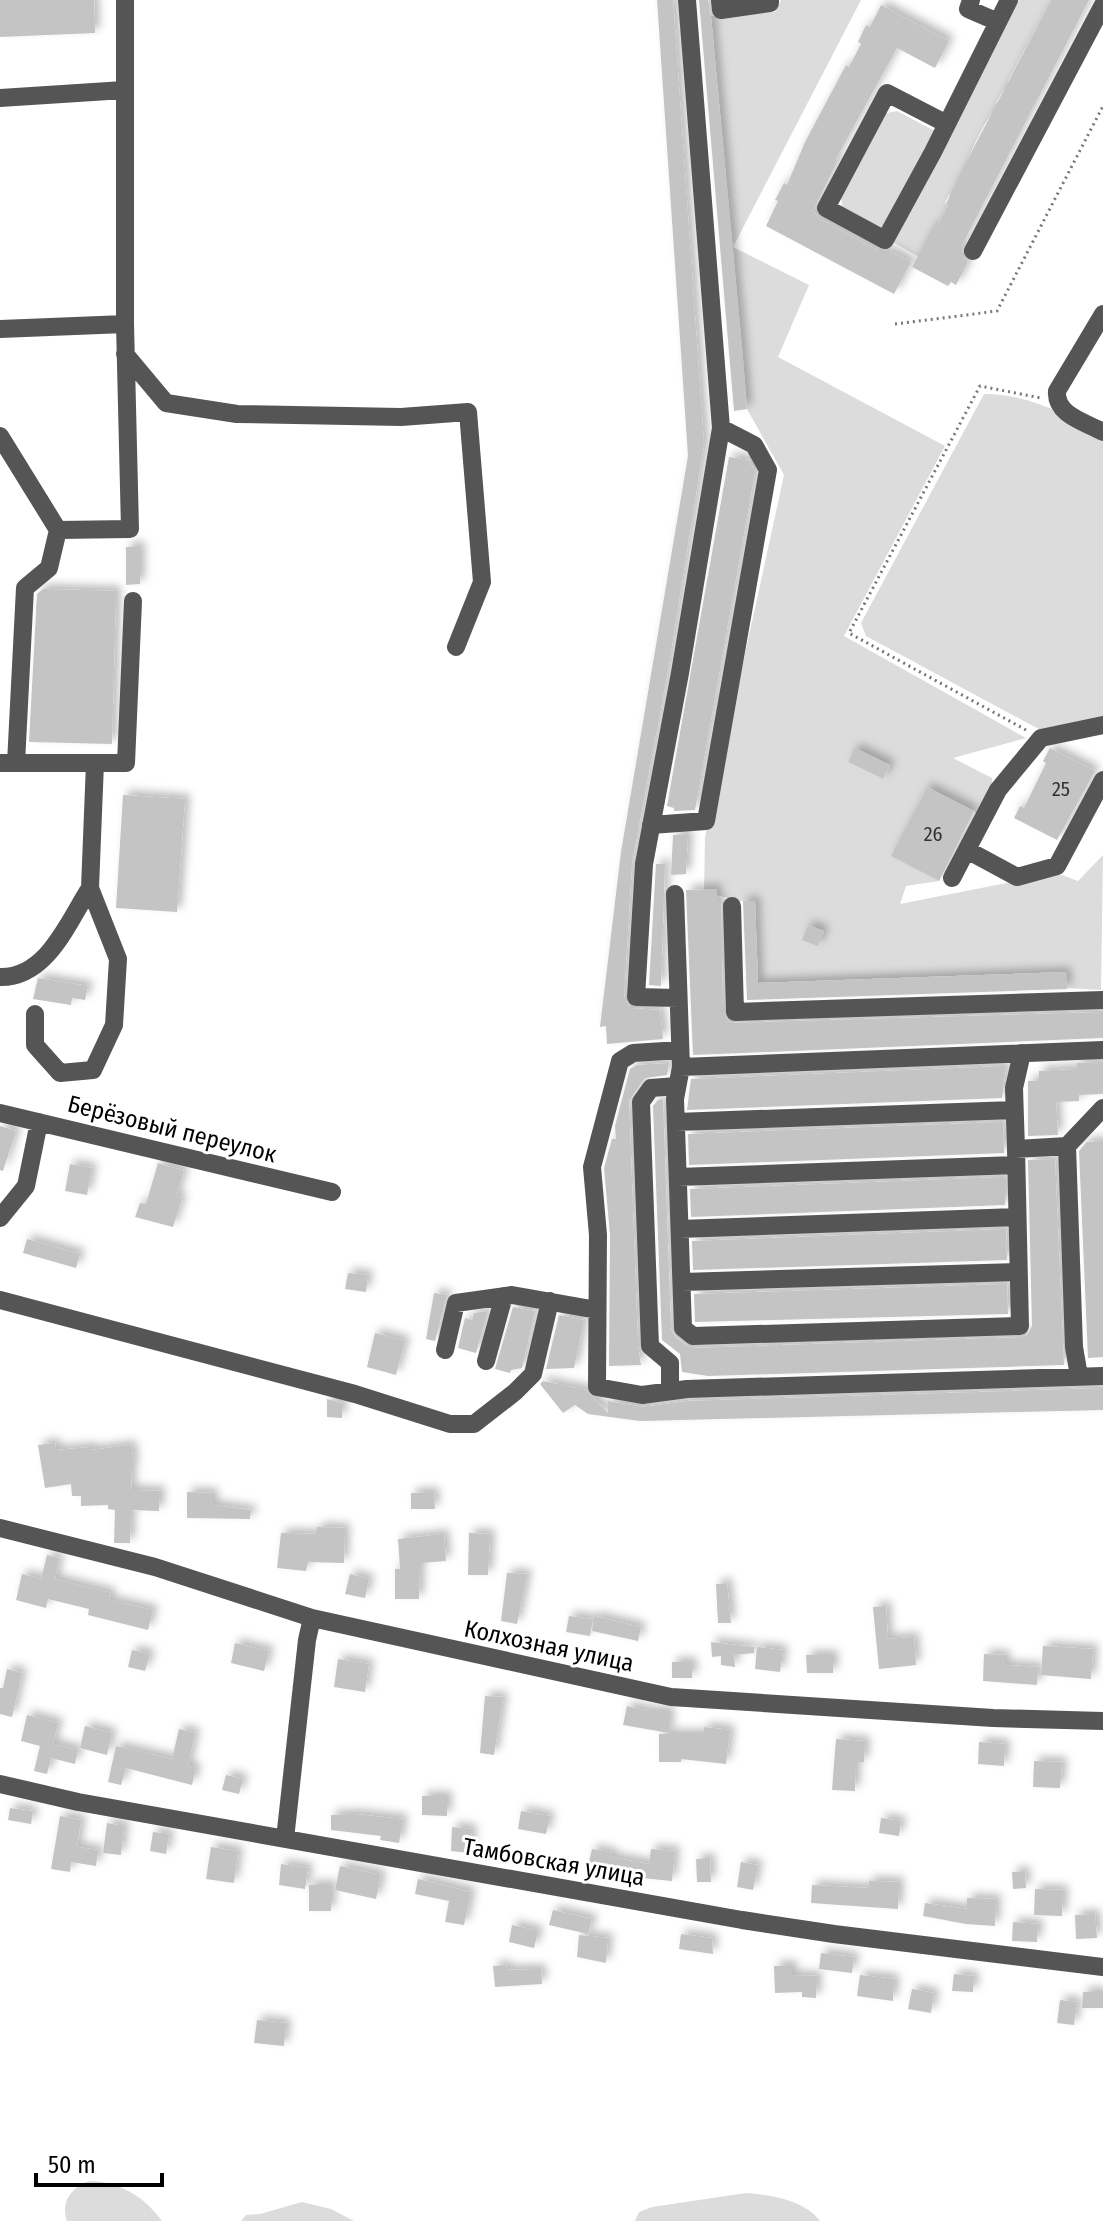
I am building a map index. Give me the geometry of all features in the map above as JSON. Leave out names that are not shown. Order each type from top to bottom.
[{"type":"street","points":[[58,530],[130,529],[125,354],[125,0]]},
{"type":"street","points":[[678,998],[636,997],[644,864],[721,428],[687,0]]},
{"type":"street","points":[[720,0],[721,10],[770,3],[770,0]]},
{"type":"street","points":[[971,0],[968,9],[998,22]]},
{"type":"street","points":[[947,124],[887,93],[826,208],[885,240],[947,124],[1009,0]]},
{"type":"street","points":[[973,251],[1103,5]]},
{"type":"street","points":[[0,98],[124,90]]},
{"type":"street","points":[[1103,314],[1057,391],[1056,401],[1063,410],[1103,432]]},
{"type":"street","points":[[0,329],[125,324]]},
{"type":"street","points":[[125,354],[166,403],[252,414],[401,417],[468,412],[482,582],[456,647]]},
{"type":"street","points":[[651,825],[706,821],[766,485],[768,470],[754,445],[721,428]]},
{"type":"street","points":[[0,436],[58,530],[49,568],[25,588],[8,763],[126,763],[133,601]]},
{"type":"street","points":[[952,878],[998,790],[1041,738],[1103,725]]},
{"type":"street","points":[[35,1014],[35,1045],[60,1073],[93,1070],[114,1025],[118,959],[90,888],[95,763]]},
{"type":"street","points":[[967,850],[1017,877],[1057,866],[1096,808],[1103,780]]},
{"type":"street","points":[[0,977],[13,977],[44,961],[90,888]]},
{"type":"street","points":[[675,894],[680,1058],[676,1122],[683,1328],[693,1336],[1020,1326],[1014,1088],[1022,1053]]},
{"type":"street","points":[[732,906],[735,1012],[1103,1000]]},
{"type":"street","points":[[1103,1050],[680,1058],[633,1053],[620,1061],[592,1167],[598,1235],[597,1387],[642,1395],[670,1391],[1103,1376]]},
{"type":"street","points":[[670,1391],[670,1363],[650,1346],[641,1102],[651,1088],[677,1086]]},
{"type":"street","points":[[678,1177],[1016,1157],[1067,1146],[1103,1108]]},
{"type":"street","points":[[676,1122],[1014,1110]]},
{"type":"street","name":"Берёзовый переулок","points":[[0,1113],[332,1192]]},
{"type":"street","points":[[0,1218],[26,1186],[39,1122]]},
{"type":"street","points":[[1067,1146],[1074,1347],[1079,1376]]},
{"type":"street","points":[[680,1229],[1017,1217]]},
{"type":"street","points":[[682,1282],[1018,1272]]},
{"type":"street","points":[[445,1350],[456,1303],[512,1295],[597,1310]]},
{"type":"street","points":[[486,1361],[504,1296]]},
{"type":"street","points":[[0,1300],[355,1394],[450,1424],[474,1424],[533,1374],[550,1301]]},
{"type":"street","name":"Колхозная улица","points":[[0,1528],[155,1567],[312,1618],[671,1697],[993,1718],[1103,1721]]},
{"type":"street","points":[[285,1839],[312,1618]]},
{"type":"street","name":"Тамбовская улица","points":[[0,1784],[78,1802],[742,1920],[1103,1967]]},
{"type":"path","points":[[895,324],[997,311],[1103,106]]},
{"type":"path","points":[[1041,738],[849,633],[980,386],[1056,401]]},
{"type":"shaded area","points":[[781,0],[861,0],[733,247],[809,285],[778,357],[945,446],[844,636],[1026,738],[953,758],[992,778],[992,788],[979,814],[927,787],[892,856],[939,881],[906,886],[900,904],[1047,875],[1062,875],[1078,881],[1103,855],[1101,990],[1066,988],[1065,972],[758,983],[755,901],[740,901],[704,892],[705,837],[784,475],[747,409],[711,16],[775,12]],"holes":[[[848,762],[889,765],[883,779]]]},
{"type":"shaded area","points":[[1018,0],[1051,0],[1008,81],[1007,90],[1004,89],[996,103],[999,105],[978,136],[953,196],[949,195],[945,203],[948,205],[936,228],[933,226],[921,258],[891,241]]},
{"type":"shaded area","points":[[897,111],[935,131],[883,227],[878,229],[843,212],[840,191],[881,114]]},
{"type":"shaded area","points":[[984,394],[1031,401],[1103,434],[1103,719],[1046,733],[866,636],[861,623]]},
{"type":"shaded area","points":[[89,2181],[121,2187],[148,2205],[162,2221],[67,2221],[65,2208],[69,2196]]},
{"type":"shaded area","points":[[746,2193],[797,2203],[820,2221],[635,2221],[639,2212],[652,2207]]},
{"type":"shaded area","points":[[302,2202],[331,2209],[354,2221],[241,2221],[246,2215]]},
{"type":"building","points":[[0,0],[94,0],[95,33],[0,37]]},
{"type":"building","points":[[657,0],[673,0],[704,444],[668,671],[632,863],[624,997],[630,1008],[660,1010],[663,1039],[607,1044],[606,1026],[600,1027],[621,852],[688,456]]},
{"type":"building","points":[[699,0],[708,0],[711,17],[742,348],[747,409],[734,411]]},
{"type":"building","points":[[1051,0],[1089,0],[962,245],[963,257],[968,262],[956,285],[951,282],[948,286],[912,267],[933,226],[936,228],[948,205],[959,176]]},
{"type":"building","points":[[881,5],[949,41],[935,68],[897,48],[836,159],[813,211],[820,219],[879,251],[890,251],[911,262],[894,294],[766,226],[778,201],[775,200],[784,183],[787,185],[805,142],[846,65],[849,67],[861,44],[858,42],[866,25],[870,27]]},
{"type":"building","points":[[729,457],[749,460],[755,472],[695,810],[674,811],[674,808],[667,806]]},
{"type":"building","points":[[140,546],[140,584],[126,585],[126,547]]},
{"type":"building","points":[[43,589],[116,591],[112,744],[29,742],[37,594]]},
{"type":"building","points":[[855,748],[890,765],[883,779],[848,762]]},
{"type":"building","points":[[1050,748],[1095,771],[1057,840],[1014,818],[1020,806],[1024,808]]},
{"type":"building","points":[[927,787],[974,811],[939,881],[891,856]]},
{"type":"building","points":[[123,795],[185,799],[177,912],[116,908]]},
{"type":"building","points":[[688,834],[686,874],[671,875],[673,835]]},
{"type":"building","points":[[656,864],[665,864],[661,986],[649,985]]},
{"type":"building","points":[[717,889],[717,902],[721,902],[723,1012],[730,1023],[1103,1012],[1103,1038],[693,1055],[686,890]]},
{"type":"building","points":[[743,901],[755,901],[758,983],[1066,972],[1067,989],[747,1000]]},
{"type":"building","points":[[808,925],[824,931],[818,946],[802,940]]},
{"type":"building","points":[[38,978],[88,986],[85,1000],[72,998],[71,1005],[33,999]]},
{"type":"building","points":[[1103,1062],[1103,1094],[1079,1095],[1079,1101],[1056,1102],[1058,1135],[1028,1136],[1028,1081],[1039,1081],[1039,1071],[1077,1069],[1077,1063]]},
{"type":"building","points":[[669,1063],[667,1075],[645,1078],[629,1101],[641,1365],[609,1366],[610,1235],[604,1168],[612,1139],[616,1139],[615,1126],[630,1069],[637,1065]]},
{"type":"building","points":[[1006,1066],[1002,1098],[687,1110],[691,1079]]},
{"type":"building","points":[[663,1099],[671,1328],[675,1337],[686,1345],[693,1348],[1026,1337],[1032,1326],[1028,1160],[1055,1159],[1064,1365],[708,1376],[682,1372],[680,1354],[662,1340],[653,1106]]},
{"type":"building","points":[[1003,1122],[1004,1153],[689,1165],[688,1134]]},
{"type":"building","points":[[0,1126],[16,1131],[3,1171],[0,1170]]},
{"type":"building","points":[[1103,1141],[1103,1357],[1088,1358],[1079,1151],[1087,1142]]},
{"type":"building","points":[[158,1163],[184,1171],[176,1197],[182,1198],[173,1227],[135,1217],[140,1203],[146,1204]]},
{"type":"building","points":[[70,1164],[92,1168],[87,1195],[65,1191]]},
{"type":"building","points":[[1005,1177],[1005,1205],[691,1217],[690,1189]]},
{"type":"building","points":[[1006,1229],[1007,1260],[693,1270],[692,1241]]},
{"type":"building","points":[[27,1239],[80,1254],[76,1268],[23,1253]]},
{"type":"building","points":[[348,1273],[368,1275],[366,1292],[345,1289]]},
{"type":"building","points":[[1007,1284],[1008,1314],[695,1322],[694,1294]]},
{"type":"building","points":[[434,1293],[447,1295],[435,1341],[426,1339]]},
{"type":"building","points":[[513,1307],[535,1311],[522,1368],[510,1373],[495,1369]]},
{"type":"building","points":[[488,1311],[476,1353],[458,1348],[465,1318],[472,1320],[474,1313]]},
{"type":"building","points":[[559,1315],[584,1320],[574,1368],[546,1369]]},
{"type":"building","points":[[375,1333],[405,1341],[396,1375],[367,1367]]},
{"type":"building","points":[[543,1381],[586,1390],[608,1413],[608,1401],[643,1407],[688,1401],[1103,1388],[1103,1410],[640,1421],[588,1414],[575,1405],[563,1413],[540,1384]]},
{"type":"building","points":[[327,1399],[342,1403],[342,1418],[327,1417]]},
{"type":"building","points":[[55,1443],[56,1450],[131,1445],[134,1465],[131,1490],[160,1491],[159,1511],[131,1510],[130,1543],[114,1543],[115,1510],[108,1509],[108,1505],[81,1506],[81,1496],[72,1496],[71,1484],[45,1488],[38,1445]]},
{"type":"building","points":[[187,1492],[213,1493],[213,1505],[251,1510],[250,1519],[187,1518]]},
{"type":"building","points":[[434,1492],[435,1509],[411,1509],[411,1493]]},
{"type":"building","points":[[317,1527],[345,1528],[344,1563],[308,1562],[306,1571],[277,1568],[281,1533],[317,1534]]},
{"type":"building","points":[[469,1533],[490,1534],[488,1575],[468,1575]]},
{"type":"building","points":[[444,1534],[446,1561],[420,1563],[419,1599],[395,1599],[395,1569],[400,1569],[398,1539]]},
{"type":"building","points":[[47,1555],[59,1558],[55,1579],[111,1593],[109,1600],[153,1610],[148,1630],[88,1615],[89,1609],[48,1599],[46,1608],[16,1600],[22,1574],[41,1579]]},
{"type":"building","points":[[507,1573],[527,1574],[517,1624],[501,1621]]},
{"type":"building","points":[[350,1574],[369,1579],[365,1598],[345,1594]]},
{"type":"building","points":[[727,1583],[731,1623],[718,1623],[716,1584]]},
{"type":"building","points":[[886,1606],[888,1639],[914,1637],[916,1665],[879,1669],[873,1607]]},
{"type":"building","points":[[569,1616],[593,1619],[590,1636],[566,1632]]},
{"type":"building","points":[[594,1616],[641,1627],[638,1641],[592,1631]]},
{"type":"building","points":[[711,1642],[754,1647],[754,1653],[734,1655],[735,1667],[721,1665],[721,1656],[712,1657]]},
{"type":"building","points":[[235,1643],[269,1651],[264,1671],[231,1663]]},
{"type":"building","points":[[1043,1646],[1093,1649],[1091,1679],[1041,1675]]},
{"type":"building","points":[[757,1647],[783,1650],[780,1672],[755,1669]]},
{"type":"building","points":[[132,1650],[150,1654],[145,1671],[128,1667]]},
{"type":"building","points":[[984,1654],[1005,1655],[1005,1665],[1038,1667],[1037,1685],[983,1681]]},
{"type":"building","points":[[806,1655],[833,1655],[833,1673],[807,1673]]},
{"type":"building","points":[[338,1659],[369,1664],[365,1692],[334,1687]]},
{"type":"building","points":[[672,1662],[692,1662],[692,1678],[672,1678]]},
{"type":"building","points":[[7,1669],[22,1673],[12,1717],[0,1714],[0,1688],[3,1688]]},
{"type":"building","points":[[485,1696],[503,1697],[494,1755],[480,1753]]},
{"type":"building","points":[[627,1706],[648,1711],[669,1711],[669,1733],[623,1725]]},
{"type":"building","points":[[27,1715],[58,1723],[53,1744],[78,1750],[75,1764],[51,1758],[47,1774],[34,1771],[40,1746],[21,1741]]},
{"type":"building","points":[[85,1726],[112,1733],[107,1755],[80,1748]]},
{"type":"building","points":[[704,1727],[730,1730],[726,1764],[681,1759],[681,1762],[659,1762],[659,1734],[703,1734]]},
{"type":"building","points":[[179,1729],[195,1733],[188,1766],[196,1768],[192,1785],[126,1768],[121,1785],[108,1782],[116,1746],[172,1759]]},
{"type":"building","points":[[836,1739],[865,1741],[864,1762],[856,1762],[855,1791],[832,1790]]},
{"type":"building","points":[[979,1742],[1005,1744],[1004,1766],[978,1764]]},
{"type":"building","points":[[1034,1761],[1062,1762],[1060,1788],[1033,1787]]},
{"type":"building","points":[[226,1775],[243,1779],[239,1794],[222,1790]]},
{"type":"building","points":[[422,1796],[447,1796],[447,1816],[422,1815]]},
{"type":"building","points":[[10,1808],[33,1811],[31,1824],[8,1820]]},
{"type":"building","points":[[521,1811],[550,1816],[546,1834],[518,1829]]},
{"type":"building","points":[[331,1815],[403,1819],[399,1843],[380,1840],[381,1836],[331,1830]]},
{"type":"building","points":[[60,1816],[81,1820],[77,1847],[98,1850],[96,1866],[71,1862],[70,1872],[51,1869]]},
{"type":"building","points":[[881,1818],[901,1821],[899,1836],[879,1833]]},
{"type":"building","points":[[107,1823],[124,1826],[121,1855],[103,1853]]},
{"type":"building","points":[[452,1827],[472,1829],[470,1853],[451,1851]]},
{"type":"building","points":[[153,1832],[169,1834],[166,1854],[150,1851]]},
{"type":"building","points":[[211,1847],[238,1851],[234,1883],[206,1879]]},
{"type":"building","points":[[592,1849],[612,1853],[611,1857],[649,1864],[651,1849],[675,1851],[672,1881],[611,1875],[611,1871],[588,1866]]},
{"type":"building","points":[[710,1858],[711,1882],[697,1882],[696,1859]]},
{"type":"building","points":[[741,1862],[758,1865],[753,1890],[737,1887]]},
{"type":"building","points":[[281,1864],[308,1868],[305,1889],[279,1885]]},
{"type":"building","points":[[340,1866],[381,1875],[376,1899],[335,1890]]},
{"type":"building","points":[[1025,1871],[1026,1888],[1013,1889],[1012,1872]]},
{"type":"building","points":[[418,1879],[471,1892],[464,1925],[445,1922],[449,1901],[415,1894]]},
{"type":"building","points":[[869,1881],[899,1882],[898,1909],[811,1903],[812,1885],[868,1888]]},
{"type":"building","points":[[309,1885],[331,1885],[331,1911],[309,1911]]},
{"type":"building","points":[[1035,1889],[1063,1890],[1062,1916],[1034,1915]]},
{"type":"building","points":[[967,1898],[996,1899],[995,1926],[923,1916],[925,1903],[967,1909]]},
{"type":"building","points":[[553,1910],[592,1919],[588,1934],[549,1925]]},
{"type":"building","points":[[1095,1914],[1097,1938],[1076,1939],[1075,1915]]},
{"type":"building","points":[[1013,1922],[1038,1924],[1037,1942],[1012,1941]]},
{"type":"building","points":[[512,1925],[538,1931],[534,1948],[509,1942]]},
{"type":"building","points":[[681,1934],[712,1938],[713,1954],[679,1949]]},
{"type":"building","points":[[579,1935],[608,1938],[606,1963],[577,1957]]},
{"type":"building","points":[[821,1953],[854,1957],[852,1973],[819,1969]]},
{"type":"building","points":[[506,1965],[507,1970],[541,1969],[542,1984],[495,1987],[493,1966]]},
{"type":"building","points":[[792,1965],[792,1975],[817,1976],[816,1998],[802,1997],[802,1992],[775,1993],[774,1966]]},
{"type":"building","points":[[954,1974],[974,1976],[973,1992],[952,1991]]},
{"type":"building","points":[[860,1975],[894,1979],[893,2001],[857,1996]]},
{"type":"building","points":[[912,1989],[934,1993],[931,2013],[908,2009]]},
{"type":"building","points":[[1083,1992],[1103,1992],[1103,2008],[1082,2008]]},
{"type":"building","points":[[1060,2000],[1077,2002],[1074,2025],[1057,2023]]},
{"type":"building","points":[[257,2020],[286,2023],[284,2046],[254,2043]]}]
